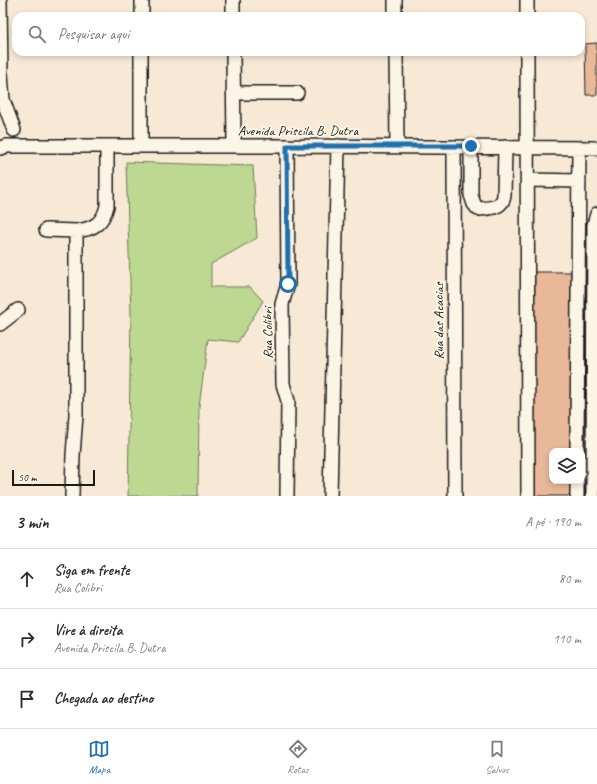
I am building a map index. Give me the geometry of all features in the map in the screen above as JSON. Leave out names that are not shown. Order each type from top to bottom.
[{"type":"street","points":[[0,0],[1,74],[3,100],[14,130]]},
{"type":"street","points":[[142,0],[142,12]]},
{"type":"street","points":[[232,0],[233,12]]},
{"type":"street","points":[[395,0],[396,12]]},
{"type":"street","points":[[527,0],[527,12]]},
{"type":"street","points":[[141,56],[141,146]]},
{"type":"street","points":[[233,56],[234,146]]},
{"type":"street","points":[[396,56],[397,146]]},
{"type":"street","points":[[527,56],[528,496]]},
{"type":"street","points":[[234,93],[298,93]]},
{"type":"street","name":"Avenida Priscila B. Dutra","points":[[0,148],[7,146],[471,146],[597,148]]},
{"type":"street","name":"Rua Colibri","points":[[287,146],[288,284],[282,304],[283,384],[288,401],[287,496]]},
{"type":"street","points":[[330,496],[338,146]]},
{"type":"street","points":[[471,146],[471,195],[474,204],[478,209],[493,207],[504,201],[505,147]]},
{"type":"street","points":[[46,230],[85,230],[94,226],[100,221],[105,214],[107,206],[107,147]]},
{"type":"street","name":"Rua das Acacias","points":[[454,147],[454,496]]},
{"type":"street","points":[[577,448],[579,148]]},
{"type":"street","points":[[528,180],[579,181]]},
{"type":"street","points":[[593,496],[594,225],[597,214]]},
{"type":"street","points":[[72,496],[76,415],[76,230]]},
{"type":"street","points":[[0,324],[18,310]]},
{"type":"street","points":[[577,484],[577,496]]},
{"type":"green space","points":[[126,162],[253,166],[257,238],[211,264],[211,287],[250,287],[263,301],[238,342],[208,339],[199,407],[198,496],[128,496],[131,313]]},
{"type":"building","points":[[597,43],[597,95],[586,95],[585,44]]},
{"type":"building","points":[[531,272],[572,272],[572,448],[549,448],[549,484],[572,484],[572,496],[533,496]]},
{"type":"route","points":[[288,284],[287,146],[471,146]]}]
